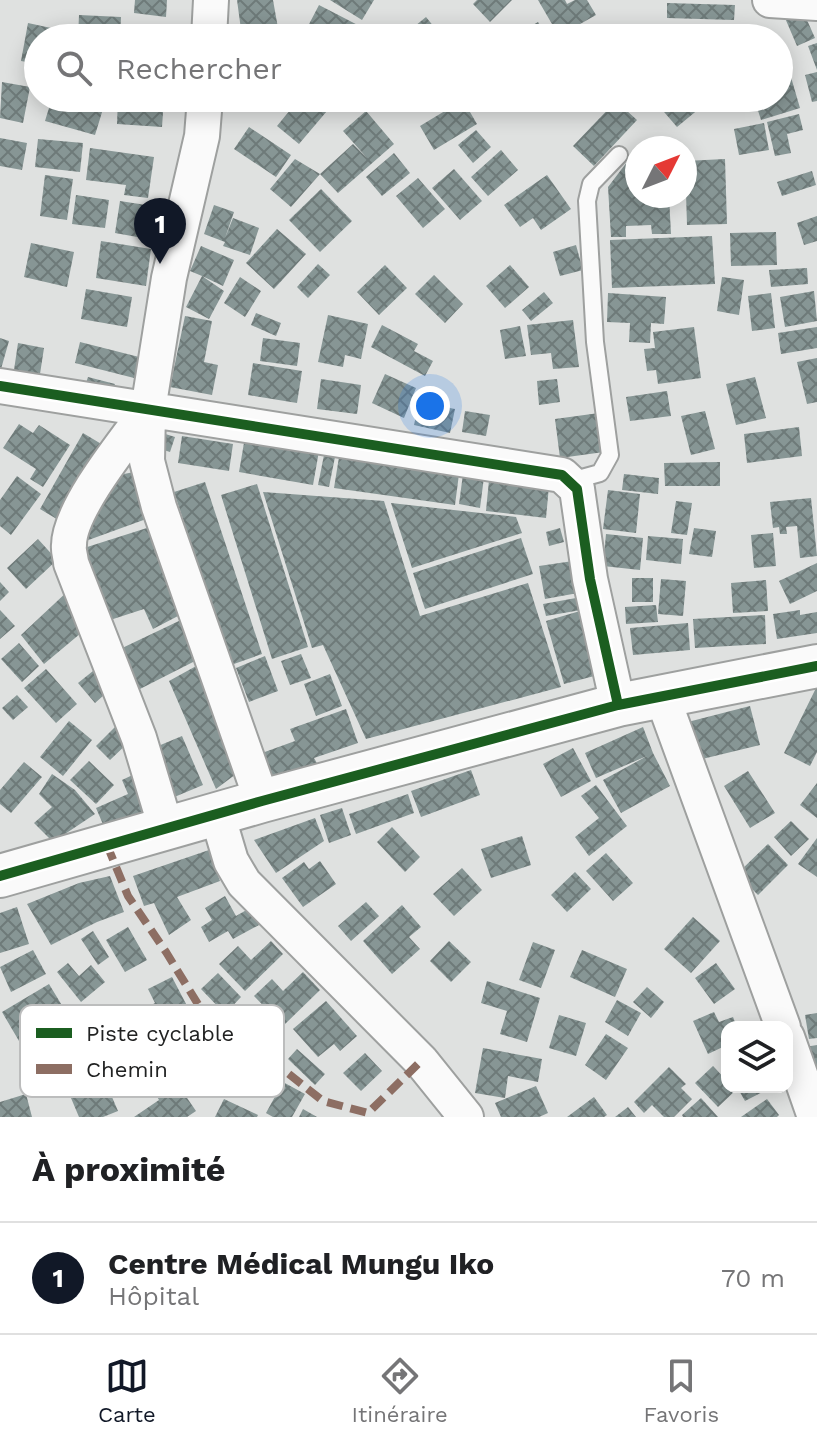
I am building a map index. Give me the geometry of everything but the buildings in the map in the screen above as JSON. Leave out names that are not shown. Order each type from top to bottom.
[{"type":"street","points":[[210,24],[211,0]]},
{"type":"street","points":[[777,1],[817,3]]},
{"type":"street","points":[[204,112],[202,136],[169,278],[148,410],[147,461],[159,507],[262,801]]},
{"type":"street","points":[[0,386],[562,475],[577,489],[590,579],[618,705]]},
{"type":"street","points":[[148,410],[94,486],[73,524],[68,544],[71,563],[139,738],[166,828]]},
{"type":"street","points":[[0,876],[262,801],[618,705],[817,666]]},
{"type":"street","points":[[662,696],[781,1021]]},
{"type":"street","points":[[217,814],[231,861],[244,883],[421,1061],[466,1117]]},
{"type":"street","points":[[793,1054],[815,1117]]},
{"type":"lane","points":[[571,481],[600,473],[610,455],[595,342],[587,201],[591,184],[619,155]]},
{"type":"marked path","points":[[107,845],[128,896],[198,1005]]},
{"type":"marked path","points":[[284,1071],[323,1101],[368,1113],[421,1061]]},
{"type":"cycle path","points":[[0,386],[562,475],[577,489],[590,579],[618,705]]},
{"type":"cycle path","points":[[0,876],[262,801],[618,705],[817,666]]},
{"type":"place","name":"Centre Médical Mungu Iko","points":[[160,264]]}]
